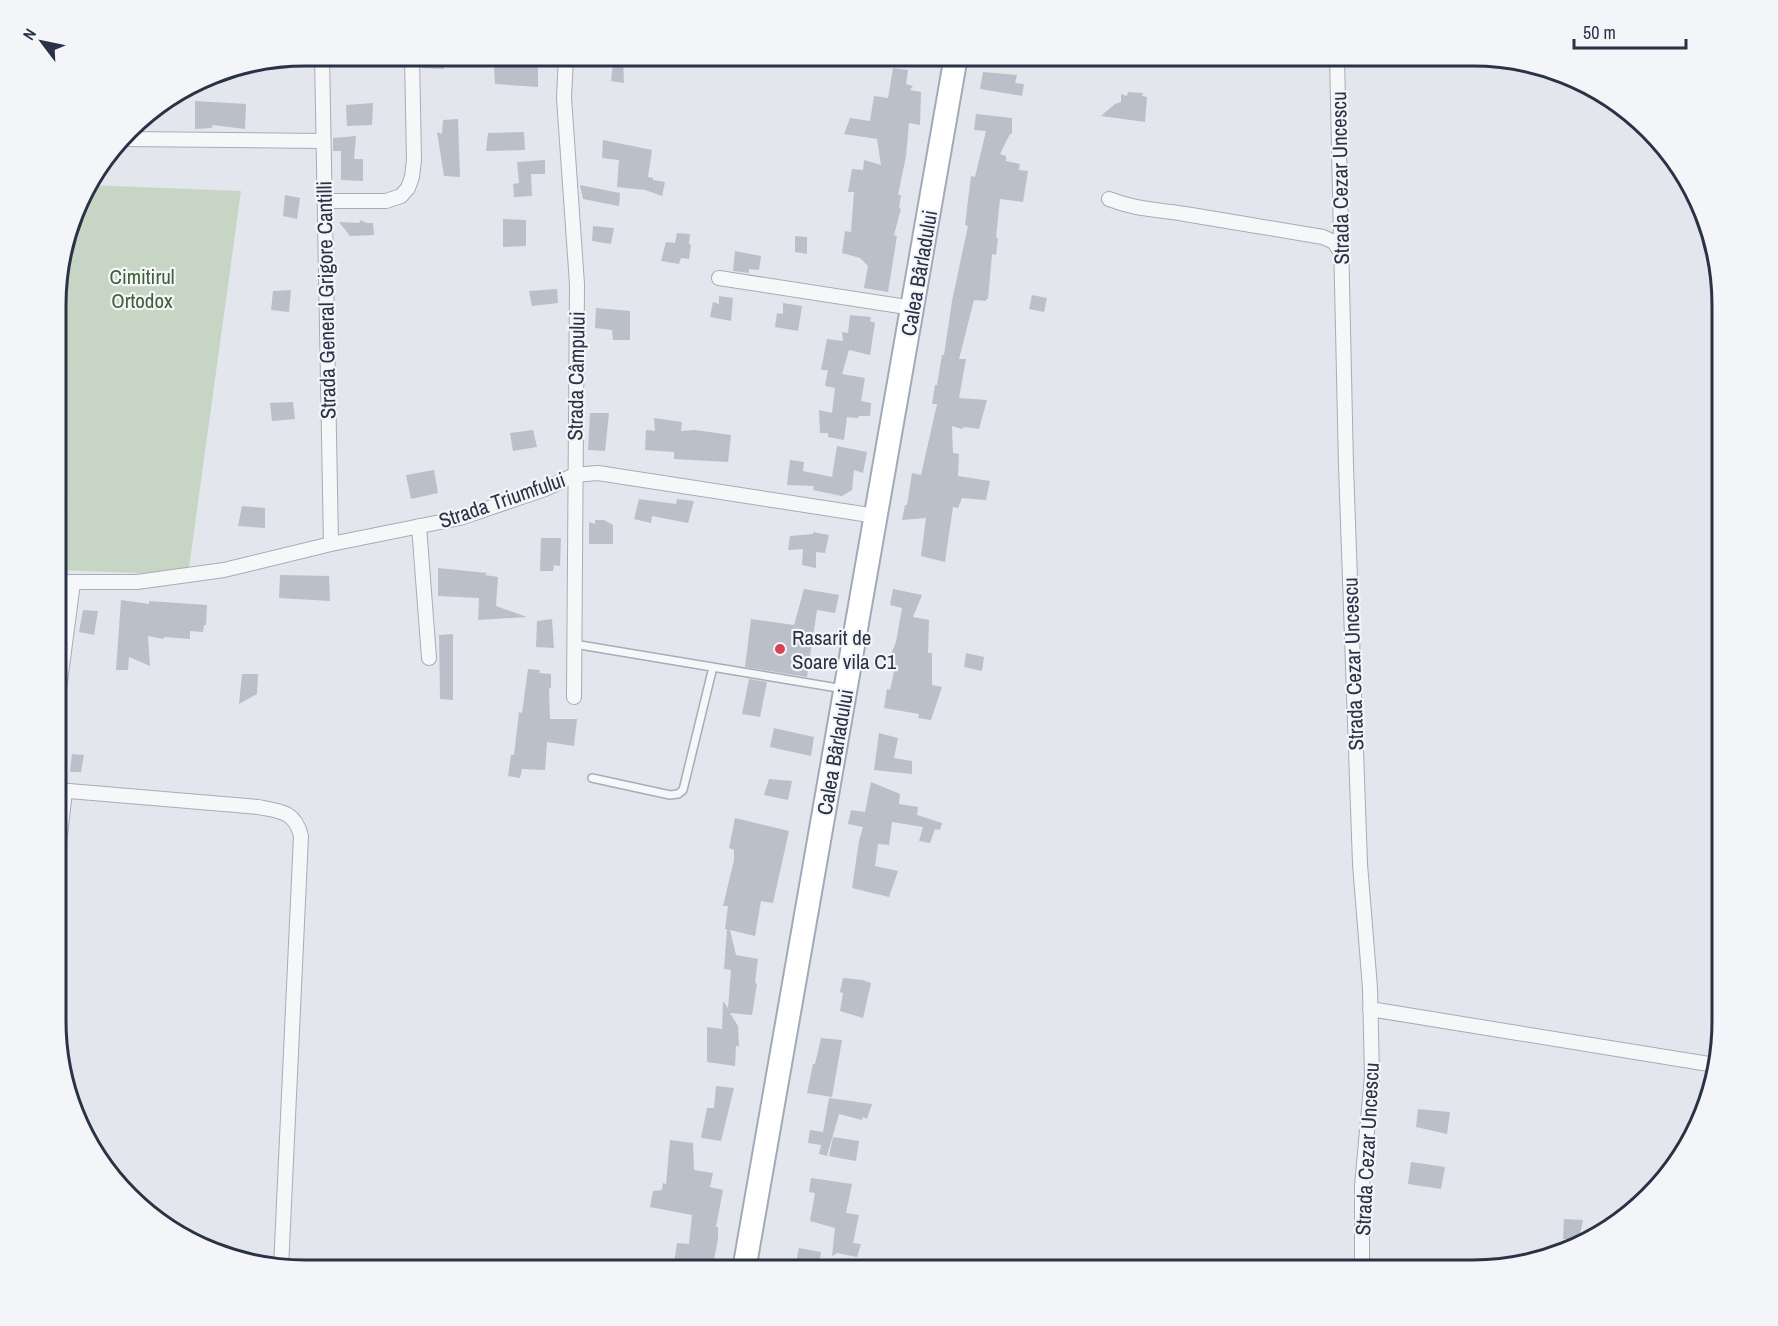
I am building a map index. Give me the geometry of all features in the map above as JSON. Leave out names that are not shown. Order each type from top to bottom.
[{"type":"main road","name":"Calea Bârladului","points":[[746,1260],[954,66]]},
{"type":"street","name":"Strada General Grigore Cantilli","points":[[322,66],[331,544]]},
{"type":"street","points":[[325,201],[386,201],[401,196],[408,188],[414,160],[412,66]]},
{"type":"street","name":"Strada Câmpului","points":[[566,66],[564,98],[577,284],[574,697]]},
{"type":"street","name":"Strada Cezar Uncescu","points":[[1337,66],[1346,466],[1359,828],[1372,1076],[1362,1186],[1362,1260]]},
{"type":"street","points":[[133,139],[323,141]]},
{"type":"street","points":[[1109,199],[1142,210],[1173,212],[1323,237],[1334,242],[1341,253]]},
{"type":"street","points":[[718,278],[913,308]]},
{"type":"street","name":"Strada Triumfului","points":[[66,583],[137,582],[215,572],[331,544],[460,518],[545,489],[574,475],[598,473],[876,516]]},
{"type":"street","points":[[419,526],[429,658]]},
{"type":"street","points":[[66,636],[73,583]]},
{"type":"street","points":[[66,790],[258,807],[284,812],[298,823],[301,836],[281,1258]]},
{"type":"street","points":[[1370,1009],[1708,1064]]},
{"type":"lane","points":[[574,644],[846,690]]},
{"type":"lane","points":[[592,778],[669,795],[678,794],[683,790],[713,667]]},
{"type":"green space","name":"Cimitirul Ortodox","points":[[98,185],[241,191],[188,575],[66,570],[68,274],[74,243],[84,213]]},
{"type":"building","points":[[422,66],[444,66],[444,69],[422,68]]},
{"type":"building","points":[[494,66],[538,67],[538,87],[495,84]]},
{"type":"building","points":[[613,66],[623,66],[624,83],[611,81]]},
{"type":"building","points":[[893,68],[908,70],[906,84],[913,86],[910,90],[921,92],[920,125],[909,123],[906,156],[898,195],[901,195],[899,208],[901,209],[894,235],[897,236],[888,292],[864,288],[868,266],[860,258],[842,253],[845,231],[851,232],[854,192],[848,192],[852,169],[863,170],[864,160],[881,165],[877,139],[844,134],[850,118],[870,121],[874,96],[888,98]]},
{"type":"building","points":[[983,72],[1017,75],[1015,83],[1024,84],[1022,96],[980,89]]},
{"type":"building","points":[[1128,92],[1143,93],[1142,96],[1147,97],[1145,122],[1101,116],[1115,104],[1121,102],[1121,94],[1127,96]]},
{"type":"building","points":[[195,101],[246,104],[245,129],[212,125],[212,128],[195,129]]},
{"type":"building","points":[[373,103],[372,125],[347,126],[346,105]]},
{"type":"building","points":[[976,114],[1012,118],[1012,134],[1000,154],[1006,156],[1006,161],[1020,164],[1019,170],[1028,171],[1023,202],[1000,199],[996,255],[992,254],[988,299],[986,301],[974,300],[959,359],[966,359],[959,398],[987,400],[979,429],[964,427],[962,429],[952,426],[953,453],[959,454],[958,476],[990,481],[986,500],[962,498],[958,508],[953,507],[945,562],[921,556],[926,518],[902,520],[912,473],[921,475],[937,404],[932,404],[942,355],[944,355],[952,301],[968,226],[965,225],[971,176],[975,177],[986,131],[974,130]]},
{"type":"building","points":[[458,119],[460,177],[444,176],[437,132],[442,134],[443,120]]},
{"type":"building","points":[[524,132],[525,150],[486,151],[488,133]]},
{"type":"building","points":[[356,136],[354,159],[363,159],[363,181],[341,180],[341,151],[333,151],[333,138]]},
{"type":"building","points":[[603,140],[652,150],[648,177],[665,182],[662,196],[645,190],[617,187],[619,160],[602,158]]},
{"type":"building","points":[[545,160],[545,174],[531,174],[532,196],[514,197],[513,184],[519,183],[517,162]]},
{"type":"building","points":[[580,185],[620,193],[619,206],[583,199]]},
{"type":"building","points":[[285,195],[300,198],[297,219],[283,216]]},
{"type":"building","points":[[503,219],[526,220],[526,246],[503,247]]},
{"type":"building","points":[[361,220],[373,223],[374,235],[350,236],[339,222],[359,223]]},
{"type":"building","points":[[593,226],[614,228],[611,244],[592,241]]},
{"type":"building","points":[[677,233],[690,234],[689,259],[681,258],[679,264],[661,261],[666,242],[675,243]]},
{"type":"building","points":[[795,236],[807,237],[807,254],[795,252]]},
{"type":"building","points":[[735,251],[761,256],[759,270],[749,269],[749,273],[733,271]]},
{"type":"building","points":[[557,289],[558,303],[532,306],[529,291]]},
{"type":"building","points":[[291,290],[289,312],[271,310],[273,291]]},
{"type":"building","points":[[1032,295],[1047,298],[1044,312],[1029,309]]},
{"type":"building","points":[[719,296],[733,298],[731,321],[710,317],[713,302],[719,304]]},
{"type":"building","points":[[783,303],[802,306],[798,331],[775,327],[777,313],[783,314]]},
{"type":"building","points":[[596,308],[630,311],[630,340],[613,340],[612,330],[595,328]]},
{"type":"building","points":[[850,315],[871,317],[870,321],[875,323],[870,355],[849,350],[842,374],[865,378],[861,401],[871,403],[870,416],[847,417],[844,440],[828,437],[828,433],[820,433],[819,410],[832,413],[835,388],[825,386],[828,370],[821,370],[827,339],[843,341],[842,332],[848,333]]},
{"type":"building","points":[[293,402],[295,419],[272,421],[270,403]]},
{"type":"building","points":[[590,413],[609,413],[605,451],[588,450]]},
{"type":"building","points":[[654,418],[682,422],[681,431],[695,430],[731,435],[728,462],[674,459],[674,452],[645,450],[646,430],[655,431]]},
{"type":"building","points":[[533,430],[537,447],[513,451],[510,433]]},
{"type":"building","points":[[837,446],[867,452],[863,473],[854,470],[852,490],[842,496],[813,490],[814,486],[787,485],[790,460],[804,462],[803,471],[832,477]]},
{"type":"building","points":[[434,470],[438,493],[411,499],[406,475]]},
{"type":"building","points":[[639,499],[676,504],[677,499],[694,501],[688,523],[652,516],[651,523],[634,519]]},
{"type":"building","points":[[242,506],[265,508],[265,528],[238,526]]},
{"type":"building","points":[[595,520],[604,520],[613,525],[613,544],[589,544],[589,522],[595,524]]},
{"type":"building","points":[[813,532],[829,535],[825,553],[816,552],[816,568],[802,565],[803,549],[788,550],[790,536],[813,534]]},
{"type":"building","points":[[541,538],[561,538],[560,566],[554,565],[553,571],[540,571]]},
{"type":"building","points":[[438,568],[487,573],[485,575],[498,577],[496,606],[527,617],[478,620],[479,598],[438,596]]},
{"type":"building","points":[[280,575],[329,576],[330,601],[279,598]]},
{"type":"building","name":"Rasarit de Soare vila C1","points":[[804,589],[839,595],[835,613],[817,610],[807,677],[745,667],[751,619],[794,625]]},
{"type":"building","points":[[893,589],[922,595],[913,617],[929,620],[928,653],[932,653],[932,685],[942,687],[931,720],[918,718],[919,714],[884,708],[887,689],[890,690],[895,667],[891,666],[895,655],[891,654],[896,642],[902,608],[890,605]]},
{"type":"building","points":[[121,600],[149,604],[149,601],[207,605],[206,625],[204,625],[203,632],[190,631],[190,639],[164,637],[164,639],[148,636],[150,666],[129,657],[128,670],[116,670]]},
{"type":"building","points":[[83,610],[98,611],[94,635],[79,632]]},
{"type":"building","points":[[552,619],[554,648],[536,647],[537,621]]},
{"type":"building","points":[[453,634],[453,700],[440,699],[439,635]]},
{"type":"building","points":[[966,653],[984,657],[982,671],[964,667]]},
{"type":"building","points":[[528,669],[551,674],[550,719],[577,719],[574,746],[547,742],[545,770],[522,769],[520,778],[508,776],[511,755],[514,755],[519,712],[522,713]]},
{"type":"building","points":[[242,674],[258,674],[257,694],[239,704]]},
{"type":"building","points":[[749,679],[767,682],[760,717],[742,714]]},
{"type":"building","points":[[774,728],[814,737],[811,756],[770,747]]},
{"type":"building","points":[[879,733],[898,738],[894,758],[912,761],[912,774],[874,770]]},
{"type":"building","points":[[72,754],[84,755],[81,772],[70,772]]},
{"type":"building","points":[[769,779],[792,781],[788,800],[764,795]]},
{"type":"building","points":[[871,782],[900,794],[899,804],[918,807],[917,815],[942,823],[940,830],[935,829],[930,843],[919,841],[923,827],[892,822],[889,845],[878,844],[875,866],[898,871],[889,897],[852,888],[863,827],[848,824],[851,810],[865,812]]},
{"type":"building","points":[[735,818],[789,831],[773,903],[761,901],[755,936],[730,930],[736,955],[758,959],[752,1015],[730,1013],[738,1026],[739,1046],[736,1046],[735,1066],[707,1062],[707,1027],[722,1029],[723,1001],[728,1008],[731,970],[724,969],[728,906],[723,906],[734,860],[734,850],[729,848]]},
{"type":"building","points":[[843,978],[871,983],[863,1018],[840,1011]]},
{"type":"building","points":[[821,1038],[842,1040],[832,1097],[807,1093]]},
{"type":"building","points":[[716,1086],[734,1088],[721,1141],[701,1138],[707,1108],[714,1108]]},
{"type":"building","points":[[829,1098],[872,1104],[867,1119],[863,1117],[862,1120],[839,1114],[827,1156],[819,1154],[821,1145],[808,1143],[810,1130],[823,1132]]},
{"type":"building","points":[[1418,1109],[1450,1112],[1447,1134],[1416,1127]]},
{"type":"building","points":[[833,1137],[859,1141],[856,1161],[829,1156]]},
{"type":"building","points":[[670,1140],[693,1143],[694,1170],[713,1173],[710,1187],[723,1190],[716,1227],[718,1227],[718,1239],[714,1260],[674,1260],[677,1243],[689,1244],[692,1215],[650,1207],[653,1191],[662,1190],[663,1183],[666,1184]]},
{"type":"building","points":[[1411,1162],[1445,1167],[1441,1189],[1408,1184]]},
{"type":"building","points":[[811,1178],[852,1184],[846,1213],[859,1215],[853,1243],[861,1244],[857,1257],[837,1253],[832,1256],[835,1228],[810,1221],[815,1193],[809,1192]]},
{"type":"building","points":[[1564,1219],[1583,1220],[1580,1235],[1571,1239],[1563,1239]]},
{"type":"building","points":[[799,1248],[821,1252],[820,1260],[797,1260]]},
{"type":"place","name":"Rasarit de Soare vila C1","points":[[780,649]]}]
